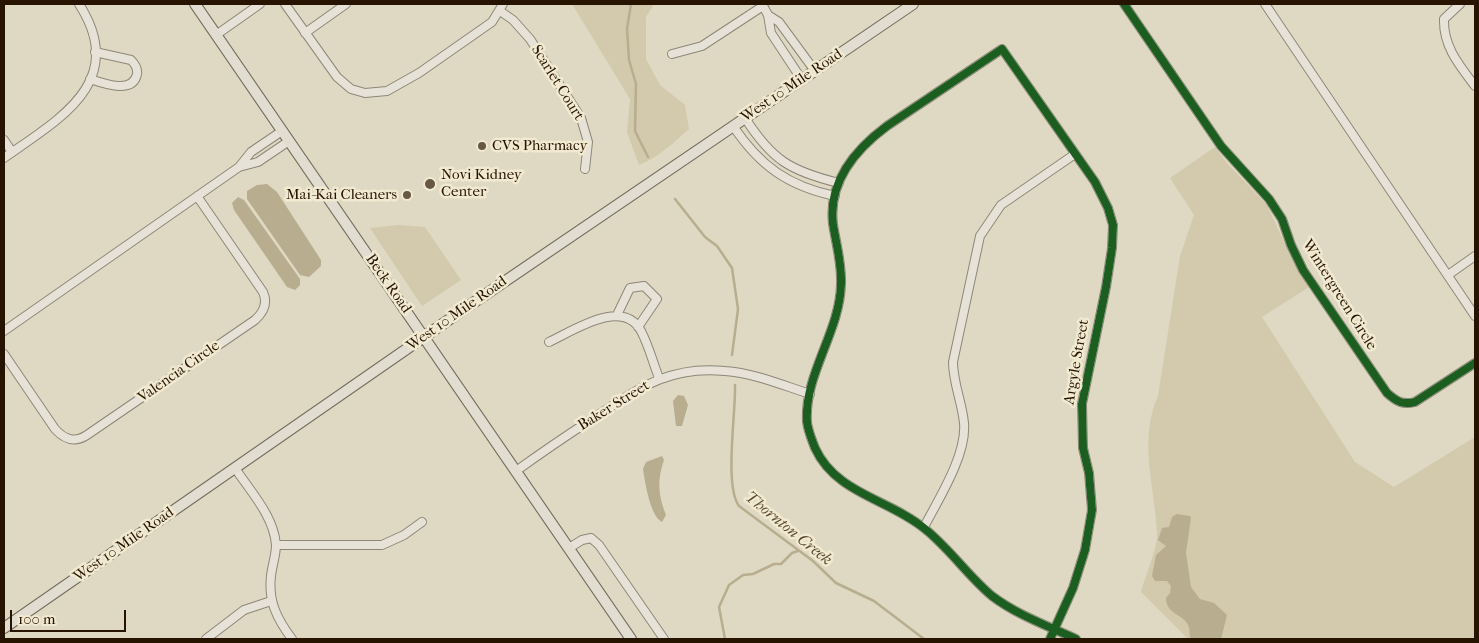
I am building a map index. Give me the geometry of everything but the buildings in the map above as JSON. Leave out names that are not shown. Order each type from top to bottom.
[{"type":"main road","name":"Beck Road","points":[[195,4],[631,639]]},
{"type":"main road","name":"West 10 Mile Road","points":[[4,628],[424,337],[913,4]]},
{"type":"street","points":[[4,158],[72,109],[86,89],[90,79],[95,52],[92,28],[79,4]]},
{"type":"street","points":[[216,35],[260,4]]},
{"type":"street","points":[[285,4],[337,77],[351,89],[365,93],[387,91],[419,73],[492,22],[501,7]]},
{"type":"street","points":[[306,33],[346,4]]},
{"type":"street","name":"Wintergreen Circle","points":[[1124,4],[1221,146],[1269,199],[1282,219],[1291,245],[1303,270],[1387,393],[1396,401],[1406,404],[1415,402],[1475,363]]},
{"type":"street","points":[[1265,4],[1475,316]]},
{"type":"street","points":[[1460,4],[1444,19],[1444,33],[1449,48],[1475,86]]},
{"type":"street","points":[[672,54],[702,46],[763,5],[768,15],[771,32],[802,80]]},
{"type":"street","name":"Scarlet Court","points":[[501,7],[530,39],[581,118],[588,142],[586,169]]},
{"type":"street","points":[[768,15],[779,22],[816,71]]},
{"type":"street","name":"Argyle Street","points":[[839,183],[848,163],[872,136],[1002,49],[1105,199],[1111,216],[1113,233],[1106,287],[1082,404],[1083,448],[1089,473],[1092,510],[1085,550],[1073,588],[1050,639]]},
{"type":"street","points":[[90,79],[120,86],[131,84],[136,76],[136,68],[131,60],[95,52]]},
{"type":"street","points":[[745,118],[765,146],[778,159],[810,175],[839,183],[835,196],[833,221],[840,265],[840,297],[807,406],[807,425],[820,459],[830,471],[855,490],[875,499],[924,527],[992,596],[1011,609],[1076,639]]},
{"type":"street","points":[[733,126],[754,154],[770,169],[809,189],[835,196]]},
{"type":"street","points":[[4,332],[239,167],[251,152],[282,130]]},
{"type":"street","points":[[4,140],[12,152]]},
{"type":"street","points":[[239,167],[258,162],[289,141]]},
{"type":"street","points":[[924,527],[956,462],[963,440],[965,425],[953,376],[953,362],[980,236],[1002,206],[1075,154]]},
{"type":"street","points":[[770,169],[778,159]]},
{"type":"street","name":"Valencia Circle","points":[[4,354],[55,429],[63,437],[75,440],[87,435],[255,320],[266,304],[263,292],[197,196]]},
{"type":"street","points":[[1448,275],[1475,256]]},
{"type":"street","points":[[617,315],[630,288],[644,286],[657,299],[638,327]]},
{"type":"street","points":[[549,342],[602,318],[617,315],[626,318],[638,327],[659,378]]},
{"type":"street","name":"Baker Street","points":[[516,471],[624,396],[659,378],[702,370],[724,370],[762,378],[810,394]]},
{"type":"street","points":[[235,468],[268,516],[276,545],[271,577],[270,601],[281,625],[292,639]]},
{"type":"street","points":[[276,545],[382,545],[404,535],[422,522]]},
{"type":"street","points":[[569,548],[582,540],[592,538],[664,639]]},
{"type":"street","points":[[206,639],[244,610],[270,601]]},
{"type":"shaded area","points":[[572,4],[654,4],[646,17],[646,59],[660,85],[685,105],[689,129],[659,154],[646,162],[639,165],[627,132],[630,99]]},
{"type":"shaded area","points":[[1215,147],[1226,162],[1267,205],[1292,259],[1309,287],[1262,317],[1355,462],[1394,487],[1475,437],[1475,639],[1188,639],[1141,592],[1157,539],[1149,464],[1149,430],[1158,396],[1180,256],[1194,215],[1170,178]]},
{"type":"shaded area","points":[[267,184],[277,192],[321,260],[321,266],[309,277],[300,275],[247,199],[247,191],[257,185]]},
{"type":"shaded area","points":[[238,197],[244,200],[300,279],[300,285],[295,290],[287,287],[234,210],[232,203]]},
{"type":"shaded area","points":[[398,225],[425,227],[461,280],[422,306],[370,228]]},
{"type":"shaded area","points":[[678,395],[684,396],[688,405],[682,426],[676,426],[673,401]]},
{"type":"shaded area","points":[[662,456],[664,460],[659,488],[666,515],[662,522],[658,519],[651,506],[643,469],[646,462]]},
{"type":"shaded area","points":[[1177,514],[1190,516],[1191,518],[1186,553],[1191,587],[1200,599],[1214,603],[1227,615],[1221,639],[1191,639],[1187,623],[1172,611],[1167,604],[1166,598],[1170,593],[1171,586],[1167,581],[1155,581],[1152,576],[1156,555],[1166,546],[1158,540],[1162,528],[1169,527],[1172,517]]},
{"type":"waterway","name":"Thornton Creek","points":[[631,4],[627,29],[629,60],[636,84],[635,131],[648,157]]},
{"type":"waterway","name":"Thornton Creek","points":[[675,199],[705,237],[717,246],[732,268],[738,309],[732,355]]},
{"type":"waterway","name":"Thornton Creek","points":[[735,385],[731,466],[732,483],[739,506],[813,561],[836,583],[874,601],[924,639]]},
{"type":"waterway","points":[[725,639],[719,607],[729,585],[743,575],[753,574],[774,564],[781,564],[792,553],[798,551]]},
{"type":"cycle path","points":[[1124,4],[1221,146],[1269,199],[1282,219],[1291,245],[1303,270],[1387,393],[1400,402],[1415,402],[1475,363]]},
{"type":"cycle path","points":[[1050,639],[1073,588],[1085,550],[1092,510],[1089,473],[1083,448],[1082,404],[1106,287],[1112,248],[1113,225],[1108,208],[1095,182],[1002,49],[887,126],[865,145],[846,168],[835,194],[833,209],[833,224],[841,269],[839,302],[835,319],[811,387],[807,422],[815,448],[824,463],[836,476],[925,529],[943,545],[983,588],[1002,603],[1033,620],[1044,625],[1055,629],[1076,639]]},
{"type":"place","name":"CVS Pharmacy","points":[[482,146]]},
{"type":"place","name":"Novi Kidney Center","points":[[430,184]]},
{"type":"place","name":"Mai-Kai Cleaners","points":[[407,195]]}]
